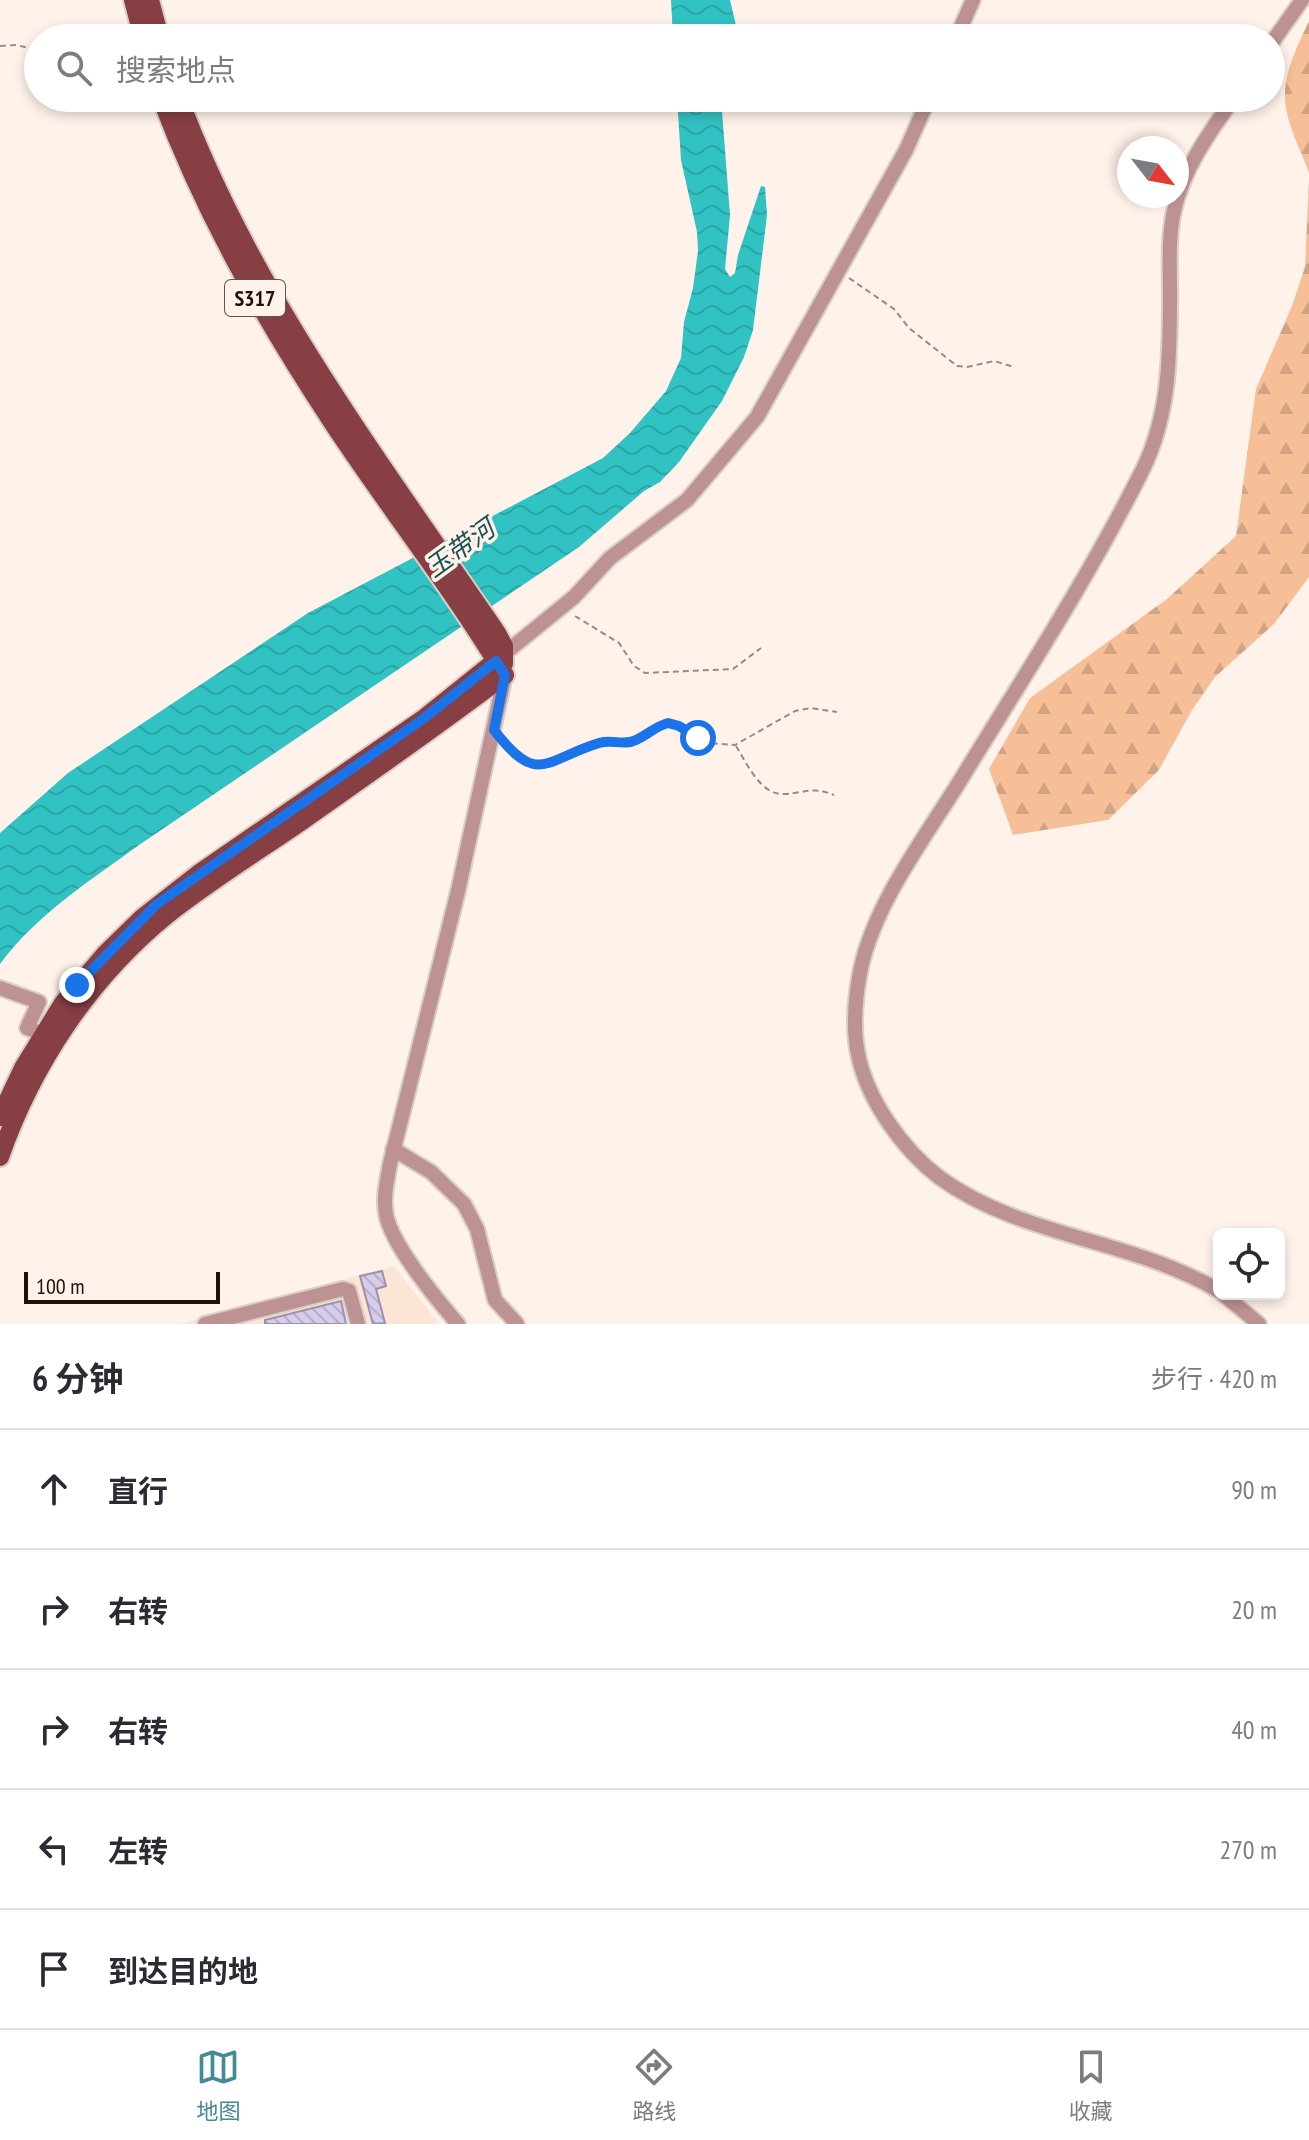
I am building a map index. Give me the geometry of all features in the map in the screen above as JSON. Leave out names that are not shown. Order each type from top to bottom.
[{"type":"main road","points":[[133,0],[139,24]]},
{"type":"main road","points":[[150,0],[156,24]]},
{"type":"main road","name":"S317","points":[[167,112],[202,198],[240,273],[302,375],[381,478],[490,638],[504,646],[502,663]]},
{"type":"main road","name":"S317","points":[[185,112],[217,191],[245,248],[381,478]]},
{"type":"main road","points":[[0,1117],[23,1068],[77,985],[157,904],[502,663]]},
{"type":"main road","points":[[0,1157],[25,1095],[62,1031],[88,995],[153,928],[193,896],[432,731],[502,663]]},
{"type":"street","points":[[962,24],[973,0]]},
{"type":"street","points":[[1285,24],[1302,0]]},
{"type":"street","points":[[458,1324],[415,1269],[387,1220],[386,1184],[494,730],[502,663],[610,558],[687,500],[757,417],[906,150],[923,112]]},
{"type":"street","points":[[1213,1288],[1156,1260],[990,1208],[937,1175],[901,1138],[876,1100],[858,1055],[856,1017],[862,962],[890,898],[1090,568],[1154,445],[1169,368],[1173,212],[1187,172],[1225,112]]},
{"type":"street","points":[[0,988],[39,1002],[27,1028],[43,1034]]},
{"type":"street","points":[[393,1149],[431,1172],[464,1204],[477,1229],[495,1300],[517,1324]]},
{"type":"street","points":[[205,1324],[343,1289],[349,1291],[358,1324]]},
{"type":"street","points":[[1230,1300],[1259,1324]]},
{"type":"street","points":[[265,1309],[269,1324]]},
{"type":"path","points":[[0,46],[24,47]]},
{"type":"path","points":[[838,270],[894,309],[909,328],[957,366],[994,361],[1014,367]]},
{"type":"path","points":[[561,608],[619,643],[634,666],[645,673],[733,669],[761,648]]},
{"type":"path","points":[[494,730],[522,762],[539,765],[602,742],[635,741],[668,723],[703,741],[735,745],[795,711],[811,708],[837,712]]},
{"type":"path","points":[[735,745],[757,779],[774,792],[785,794],[812,789],[834,795]]},
{"type":"shaded area","points":[[394,1266],[439,1324],[179,1324]]},
{"type":"green space","points":[[1309,21],[1309,173],[1291,128],[1285,89],[1290,66]]},
{"type":"green space","points":[[1309,180],[1309,577],[1274,624],[1215,677],[1192,710],[1159,770],[1108,820],[1013,835],[989,769],[1030,698],[1167,599],[1236,536],[1256,389],[1292,306],[1305,267]]},
{"type":"water","points":[[671,0],[730,0],[736,24],[672,24]]},
{"type":"water","name":"玉带河","points":[[678,112],[722,112],[730,215],[725,269],[730,277],[735,273],[761,186],[765,187],[767,215],[753,330],[744,357],[722,401],[679,462],[660,482],[644,491],[579,547],[83,885],[30,930],[0,964],[0,833],[68,773],[308,613],[603,458],[630,433],[666,391],[681,358],[684,322],[698,251],[697,232],[681,160]]},
{"type":"building","points":[[382,1271],[386,1286],[376,1289],[385,1323],[373,1324],[360,1276]]},
{"type":"building","points":[[341,1301],[346,1324],[265,1324],[265,1320]]},
{"type":"route","points":[[77,985],[157,904],[423,719],[496,661],[505,675],[494,730],[510,751],[527,764],[539,765],[561,759],[602,742],[629,743],[668,723],[698,738]]}]
